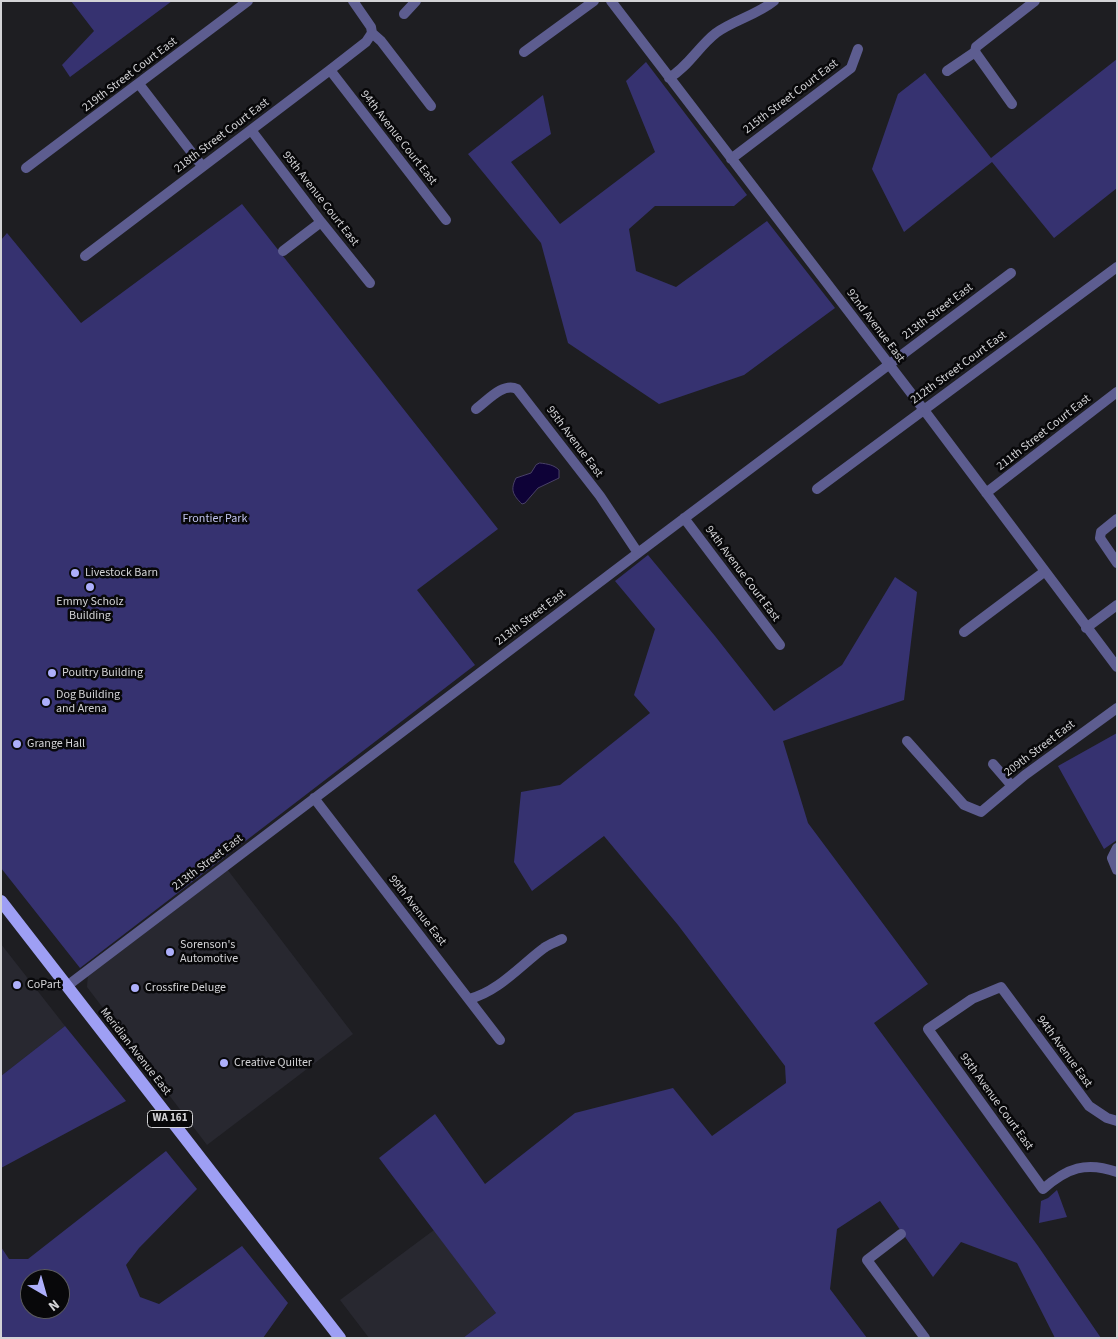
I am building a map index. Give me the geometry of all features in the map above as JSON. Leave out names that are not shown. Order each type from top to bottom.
[{"type":"main road","name":"Meridian Avenue East","points":[[1,900],[340,1338]]},
{"type":"street","name":"219th Street Court East","points":[[26,168],[248,1]]},
{"type":"street","points":[[353,1],[371,26],[372,34],[381,41],[431,106]]},
{"type":"street","points":[[404,14],[416,1]]},
{"type":"street","points":[[524,52],[594,1]]},
{"type":"street","name":"92nd Avenue East","points":[[611,1],[924,410],[1117,667]]},
{"type":"street","points":[[669,78],[676,74],[714,34],[740,19],[759,11],[774,1]]},
{"type":"street","points":[[947,71],[975,52],[976,47],[1035,1]]},
{"type":"street","name":"218th Street Court East","points":[[85,256],[330,70],[366,42],[372,34]]},
{"type":"street","name":"215th Street Court East","points":[[731,159],[851,68],[858,49]]},
{"type":"street","points":[[975,52],[1012,104]]},
{"type":"street","name":"94th Avenue Court East","points":[[330,70],[446,220]]},
{"type":"street","points":[[139,84],[202,166]]},
{"type":"street","name":"95th Avenue Court East","points":[[251,130],[321,222],[370,282]]},
{"type":"street","points":[[283,251],[321,222]]},
{"type":"street","name":"212th Street Court East","points":[[817,489],[1117,267]]},
{"type":"street","name":"213th Street East","points":[[67,986],[684,518],[1011,273]]},
{"type":"street","name":"95th Avenue East","points":[[476,409],[504,388],[514,387],[517,389],[600,496],[638,553]]},
{"type":"street","name":"211th Street Court East","points":[[986,493],[1117,392]]},
{"type":"street","name":"94th Avenue Court East","points":[[684,518],[780,645]]},
{"type":"street","points":[[1117,519],[1100,534],[1101,541],[1117,563]]},
{"type":"street","points":[[964,632],[1044,572]]},
{"type":"street","points":[[1086,628],[1117,605]]},
{"type":"street","name":"209th Street East","points":[[907,740],[964,805],[980,812],[1117,708]]},
{"type":"street","points":[[993,764],[1012,786]]},
{"type":"street","name":"99th Avenue East","points":[[314,798],[500,1040]]},
{"type":"street","points":[[1117,848],[1112,858],[1117,870]]},
{"type":"street","points":[[470,999],[479,997],[491,990],[546,946],[562,939]]},
{"type":"street","name":"94th Avenue East","points":[[928,1029],[972,999],[1000,987],[1089,1106],[1107,1118],[1117,1121]]},
{"type":"street","name":"95th Avenue Court East","points":[[928,1029],[1043,1190],[1063,1174],[1073,1169],[1085,1167],[1106,1168],[1117,1172]]},
{"type":"street","points":[[901,1234],[867,1260],[925,1338]]},
{"type":"shaded area","points":[[540,463],[557,468],[559,470],[559,478],[538,488],[522,504],[513,492],[516,478],[531,473],[536,465]]},
{"type":"shaded area","points":[[227,869],[353,1034],[207,1145],[87,987],[88,973]]},
{"type":"shaded area","name":"CoPart","points":[[1,944],[65,1026],[1,1076]]},
{"type":"shaded area","points":[[434,1230],[496,1313],[463,1338],[369,1338],[340,1300]]},
{"type":"green space","points":[[71,1],[172,1],[70,77],[62,65],[94,31]]},
{"type":"green space","points":[[1117,59],[1117,188],[1054,238],[992,162],[904,232],[872,169],[898,94],[925,73],[991,158]]},
{"type":"green space","points":[[646,62],[747,195],[734,206],[655,206],[629,229],[636,271],[676,287],[767,221],[835,308],[744,375],[659,404],[568,343],[541,243],[468,154],[543,95],[551,134],[511,162],[560,224],[655,152],[626,81]]},
{"type":"green space","name":"Frontier Park","points":[[242,204],[498,529],[417,590],[475,665],[80,968],[1,868],[1,240],[7,233],[81,323]]},
{"type":"green space","points":[[648,555],[774,711],[842,665],[895,577],[917,592],[904,700],[783,741],[808,823],[928,984],[874,1023],[1038,1246],[1101,1338],[1055,1338],[1017,1263],[961,1242],[933,1277],[880,1201],[837,1229],[830,1289],[867,1338],[463,1338],[496,1313],[379,1158],[435,1114],[485,1184],[575,1113],[673,1088],[712,1136],[786,1083],[785,1066],[678,925],[604,836],[532,891],[514,862],[521,792],[560,785],[650,713],[634,695],[655,629],[615,581]]},
{"type":"green space","points":[[1117,733],[1117,840],[1104,849],[1058,766]]},
{"type":"green space","points":[[65,1026],[126,1101],[1,1168],[1,1076]]},
{"type":"green space","points":[[166,1151],[197,1189],[139,1248],[126,1265],[140,1297],[159,1304],[242,1246],[288,1303],[263,1338],[1,1338],[1,1247],[9,1259],[28,1259]]},
{"type":"green space","points":[[1057,1190],[1067,1217],[1039,1223],[1041,1201]]},
{"type":"place","name":"Livestock Barn","points":[[75,573]]},
{"type":"place","name":"Emmy Scholz Building","points":[[90,587]]},
{"type":"place","name":"Poultry Building","points":[[52,673]]},
{"type":"place","name":"Dog Building and Arena","points":[[46,702]]},
{"type":"place","name":"Grange Hall","points":[[17,744]]},
{"type":"place","name":"Sorenson's Automotive","points":[[170,952]]},
{"type":"place","name":"CoPart","points":[[17,985]]},
{"type":"place","name":"Crossfire Deluge","points":[[135,988]]},
{"type":"place","name":"Creative Quilter","points":[[224,1063]]}]
